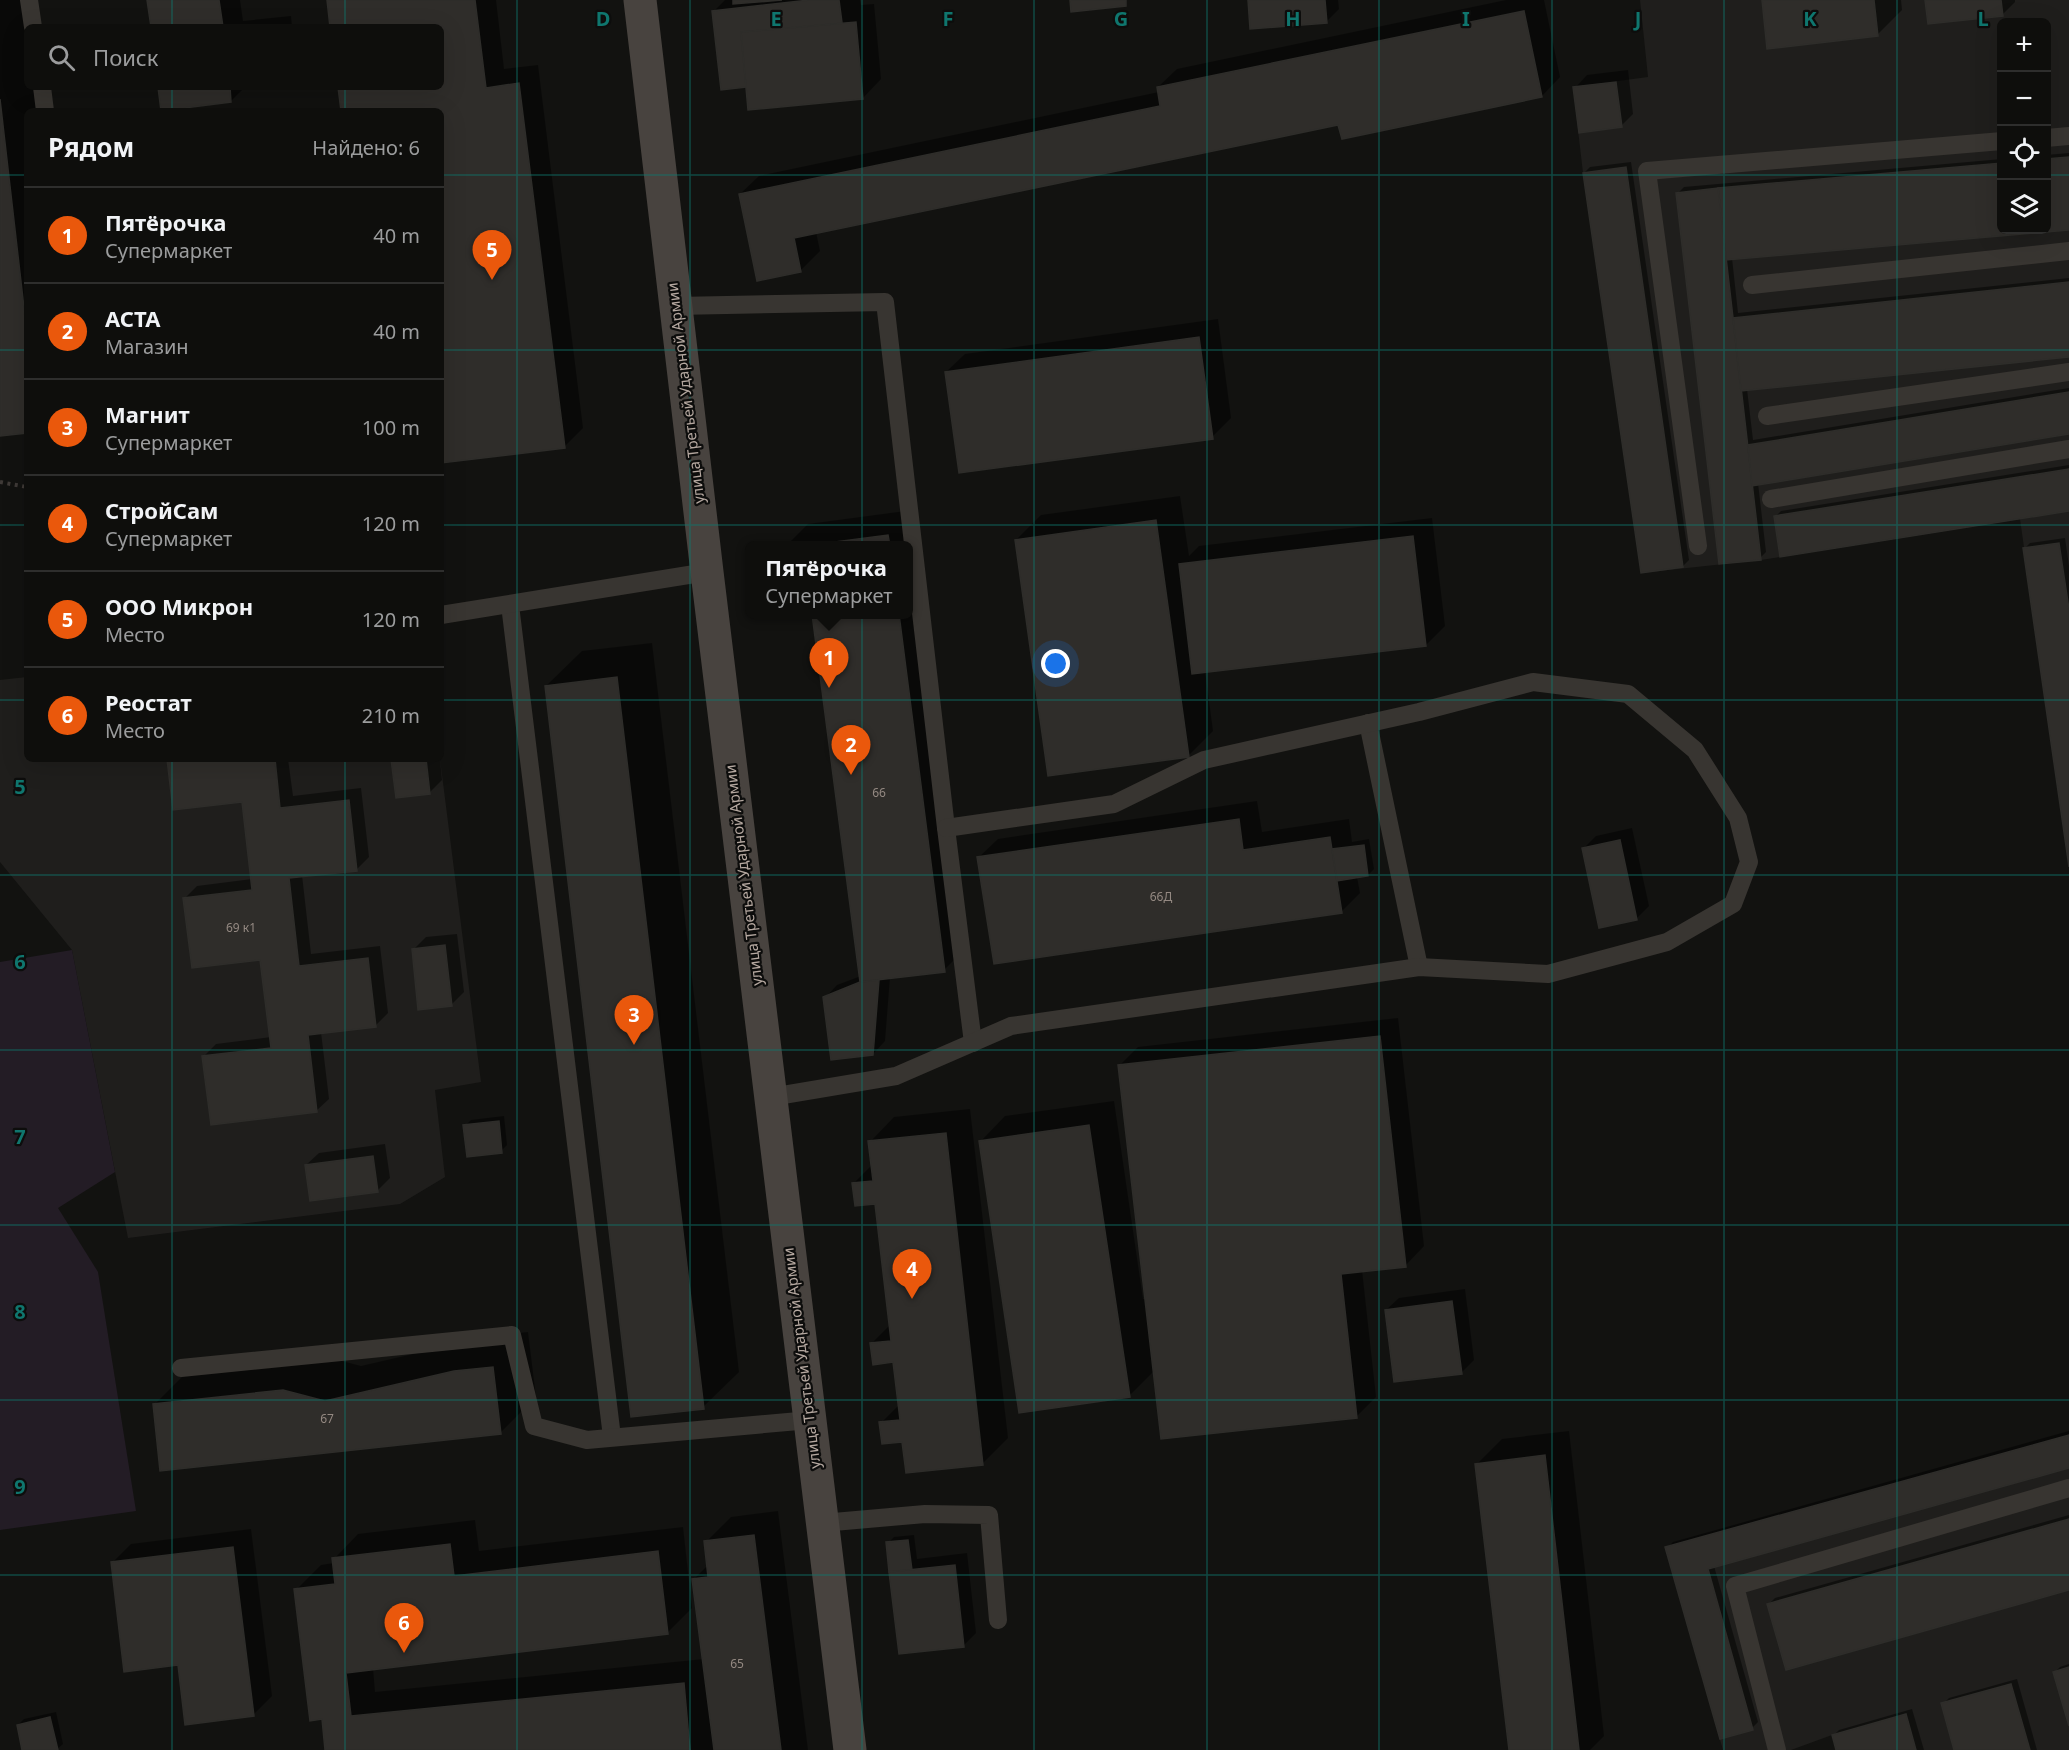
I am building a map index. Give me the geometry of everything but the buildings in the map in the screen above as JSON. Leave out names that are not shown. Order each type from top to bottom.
[{"type":"main road","name":"улица Третьей Ударной Армии","points":[[640,0],[850,1750]]},
{"type":"lane","points":[[29,0],[33,24]]},
{"type":"lane","points":[[42,90],[45,108]]},
{"type":"lane","points":[[2051,138],[2069,136]]},
{"type":"lane","points":[[1698,546],[1647,171],[1997,141]]},
{"type":"lane","points":[[1752,285],[2069,251]]},
{"type":"lane","points":[[676,306],[885,302],[913,541]]},
{"type":"lane","points":[[1767,416],[2069,372]]},
{"type":"lane","points":[[1771,499],[2069,449]]},
{"type":"lane","points":[[913,543],[973,1043]]},
{"type":"lane","points":[[444,615],[707,572]]},
{"type":"lane","points":[[510,605],[612,1437]]},
{"type":"lane","points":[[771,1097],[896,1076],[1011,1026],[1419,967],[1548,974],[1667,942],[1733,904],[1749,862],[1738,818],[1695,750],[1628,694],[1533,682],[1368,723],[1204,760],[1114,804],[946,828]]},
{"type":"lane","points":[[1368,723],[1419,967]]},
{"type":"lane","points":[[181,1368],[512,1335],[534,1426],[587,1440],[810,1420]]},
{"type":"lane","points":[[1777,1750],[1735,1586],[2069,1488]]},
{"type":"lane","points":[[822,1523],[925,1514],[989,1515],[998,1620]]},
{"type":"path","points":[[0,482],[24,487]]},
{"type":"shaded area","points":[[1640,0],[2069,0],[2069,867],[2020,519],[1761,560],[1641,573],[1583,173],[1573,87],[1648,77]]},
{"type":"shaded area","points":[[24,677],[24,762],[440,762],[481,1082],[435,1090],[445,1177],[400,1204],[128,1238],[72,950],[0,862],[0,680]]},
{"type":"shaded area","points":[[72,950],[115,1172],[58,1208],[98,1272],[136,1511],[0,1530],[0,962]]},
{"type":"shaded area","points":[[2069,1435],[2069,1750],[1836,1750],[1832,1735],[1791,1750],[1723,1750],[1665,1547]]},
{"type":"place","name":"ООО Микрон","points":[[492,280]]},
{"type":"place","name":"Пятёрочка","points":[[829,688]]},
{"type":"place","name":"АСТА","points":[[851,775]]},
{"type":"place","name":"Магнит","points":[[634,1045]]},
{"type":"place","name":"СтройСам","points":[[912,1299]]},
{"type":"place","name":"Реостат","points":[[404,1653]]}]
